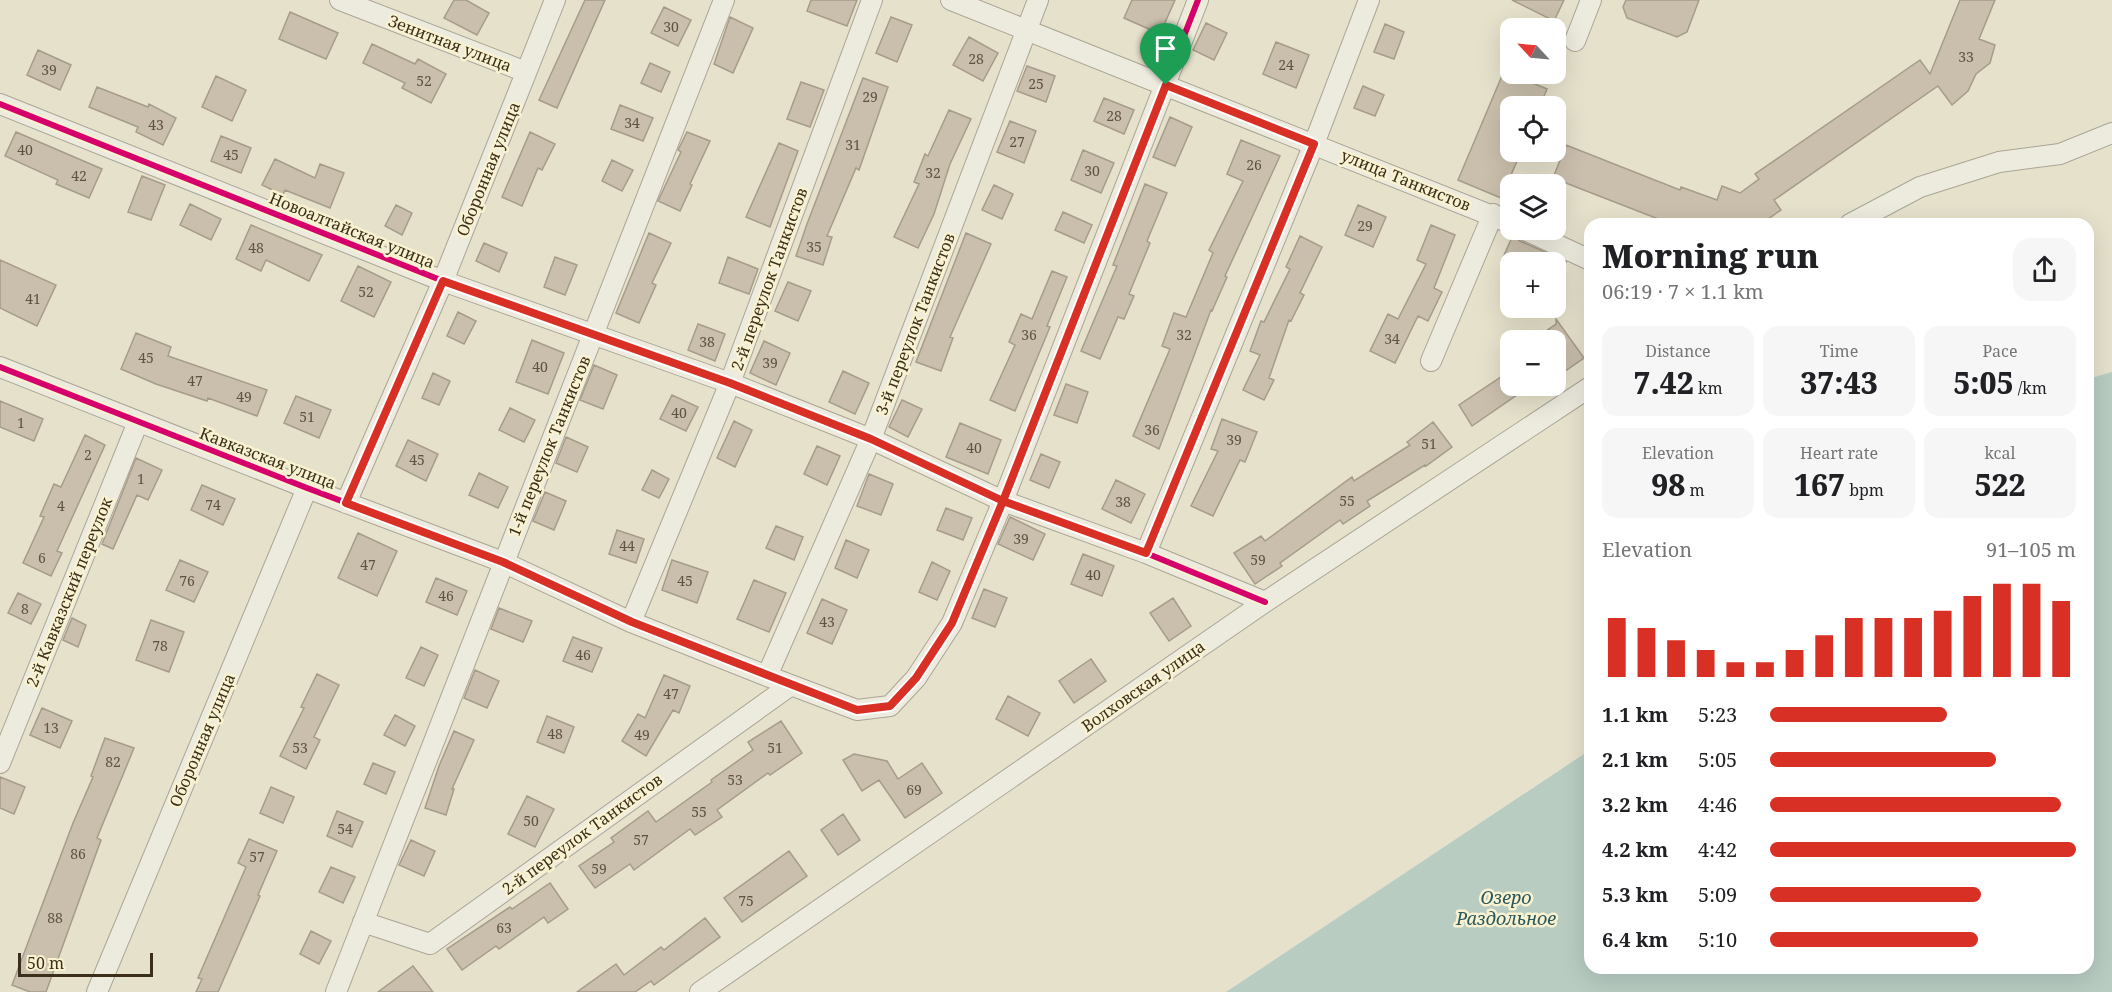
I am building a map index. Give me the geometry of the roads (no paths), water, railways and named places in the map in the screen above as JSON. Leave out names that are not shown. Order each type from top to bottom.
[{"type":"street","name":"Зенитная улица","points":[[340,0],[526,72]]},
{"type":"street","name":"Оборонная улица","points":[[346,503],[443,281],[555,0]]},
{"type":"street","name":"1-й переулок Танкистов","points":[[336,992],[724,0]]},
{"type":"street","name":"2-й переулок Танкистов","points":[[632,622],[730,383],[872,0]]},
{"type":"street","name":"улица Танкистов","points":[[951,0],[1500,217]]},
{"type":"street","name":"3-й переулок Танкистов","points":[[767,676],[871,439],[1038,0]]},
{"type":"street","name":"Кавказская улица","points":[[0,367],[306,488],[503,562],[632,622],[767,676],[857,710],[890,706],[916,678],[952,623],[1003,501],[1198,0]]},
{"type":"street","points":[[1146,553],[1314,144],[1369,0]]},
{"type":"street","points":[[1575,41],[1591,0]]},
{"type":"street","name":"Новоалтайская улица","points":[[0,104],[443,281],[730,383],[871,439],[1003,501],[1146,553],[1265,602]]},
{"type":"street","points":[[1861,218],[1920,187],[1999,162],[2060,154],[2112,133]]},
{"type":"street","points":[[1431,361],[1500,222]]},
{"type":"street","points":[[1547,240],[1584,257]]},
{"type":"street","name":"Волховская улица","points":[[700,992],[1265,602],[1584,391]]},
{"type":"street","name":"2-й Кавказский переулок","points":[[0,763],[138,422]]},
{"type":"street","name":"Оборонная улица","points":[[97,992],[306,488]]},
{"type":"street","name":"2-й переулок Танкистов","points":[[363,922],[430,944],[791,685]]},
{"type":"water","name":"Озеро Раздольное","points":[[2112,372],[2112,992],[1226,992],[1584,754],[1584,974],[2094,974],[2094,377]]}]
